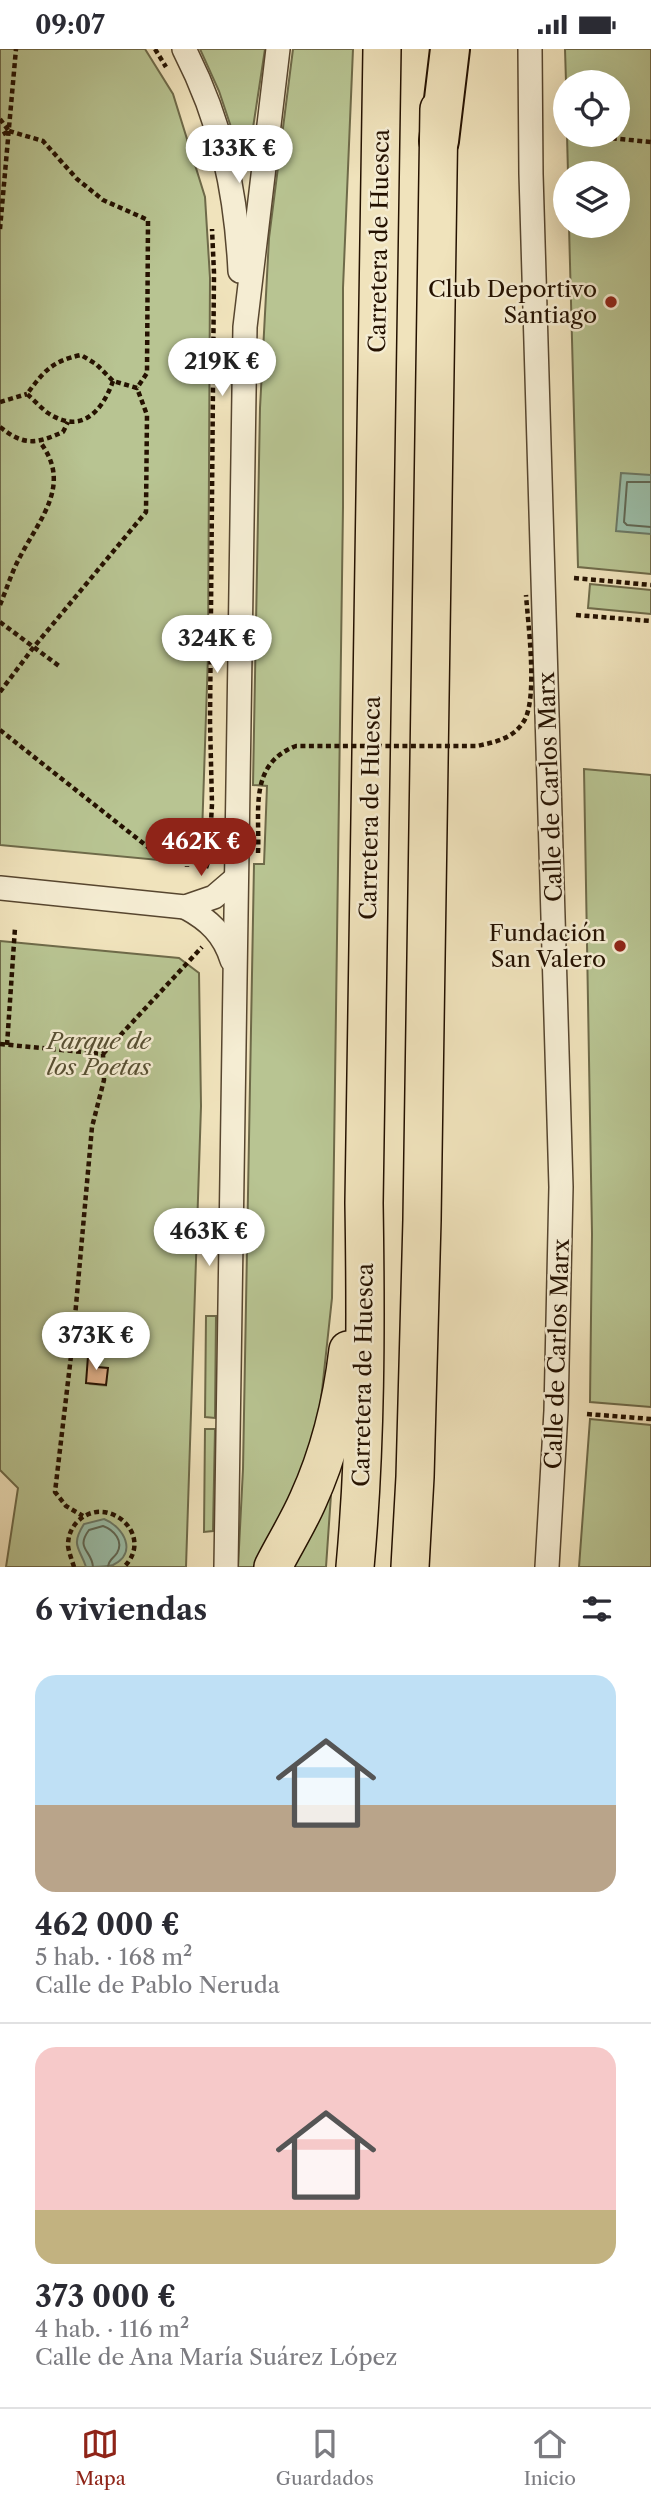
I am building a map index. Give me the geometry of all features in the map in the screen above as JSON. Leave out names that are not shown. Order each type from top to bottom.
[{"type":"highway","name":"Carretera de Huesca","points":[[355,1567],[361,1499],[367,1354],[365,1203],[382,49]]},
{"type":"highway","points":[[410,1567],[422,1220],[439,141],[438,49]]},
{"type":"highway","points":[[439,141],[450,49]]},
{"type":"highway","points":[[273,1567],[307,1501],[337,1410],[347,1354],[365,1203]]},
{"type":"street","points":[[184,49],[214,115],[232,183],[245,327],[226,1567]]},
{"type":"street","points":[[245,327],[278,49]]},
{"type":"street","name":"Calle de Carlos Marx","points":[[530,49],[531,174],[561,1187],[557,1397],[547,1567]]},
{"type":"street","points":[[0,888],[185,907],[214,897],[235,879]]},
{"type":"street","points":[[185,907],[217,930],[229,950],[235,971]]},
{"type":"path","points":[[0,229],[16,49]]},
{"type":"path","points":[[155,49],[168,71]]},
{"type":"path","points":[[0,119],[9,131],[43,141],[77,179],[103,200],[148,220],[147,373],[137,388]]},
{"type":"path","points":[[0,136],[9,131]]},
{"type":"path","points":[[630,140],[651,142]]},
{"type":"path","points":[[206,868],[209,859],[212,804],[212,223]]},
{"type":"path","points":[[0,402],[27,394],[43,372],[61,359],[81,355],[96,364],[113,381],[137,388]]},
{"type":"path","points":[[27,394],[48,413],[68,422],[88,419],[107,398],[113,381]]},
{"type":"path","points":[[0,692],[146,512],[146,415],[137,388]]},
{"type":"path","points":[[0,427],[21,441],[40,442],[63,432],[68,422]]},
{"type":"path","points":[[0,605],[19,558],[49,507],[54,480],[51,456],[40,442]]},
{"type":"path","points":[[574,578],[651,585]]},
{"type":"path","points":[[258,853],[261,780],[264,771],[283,751],[296,746],[477,746],[502,741],[524,722],[531,688],[526,595]]},
{"type":"path","points":[[576,615],[651,621]]},
{"type":"path","points":[[0,622],[59,666]]},
{"type":"path","points":[[0,730],[158,855],[187,859],[187,867]]},
{"type":"path","points":[[8,1045],[15,928]]},
{"type":"path","points":[[83,1516],[66,1506],[55,1492],[73,1339],[92,1127],[104,1080],[103,1054],[203,946]]},
{"type":"path","points":[[0,1044],[103,1054]]},
{"type":"path","points":[[587,1414],[651,1419]]},
{"type":"path","points":[[74,1567],[68,1545],[71,1528],[83,1516],[101,1511],[121,1518],[132,1529],[135,1545],[132,1559],[124,1567]]},
{"type":"green space","points":[[0,49],[145,49],[173,94],[205,197],[210,278],[208,656],[201,864],[0,845]]},
{"type":"green space","points":[[200,49],[265,49],[251,141],[235,139],[219,91]]},
{"type":"green space","points":[[293,49],[353,49],[343,288],[343,507],[332,1298],[320,1409],[310,1459],[260,1567],[238,1567],[243,1469],[254,864],[264,864],[267,786],[253,785],[260,408],[269,238]]},
{"type":"green space","name":"Club Deportivo Santiago","points":[[565,49],[651,49],[651,574],[578,567],[569,238],[630,238],[630,161],[568,161],[567,147],[630,147],[630,70],[566,70]]},
{"type":"green space","points":[[590,584],[651,590],[651,614],[588,608]]},
{"type":"green space","name":"Fundación San Valero","points":[[584,769],[651,775],[651,1407],[590,1402],[592,1234]]},
{"type":"green space","name":"Parque de los Poetas","points":[[0,941],[179,958],[199,973],[201,1106],[186,1567],[6,1567],[18,1488],[0,1470]]},
{"type":"green space","points":[[206,1316],[216,1316],[215,1418],[205,1417]]},
{"type":"green space","points":[[590,1419],[651,1425],[651,1567],[579,1567]]},
{"type":"green space","points":[[205,1429],[215,1429],[213,1531],[204,1532]]},
{"type":"green space","points":[[332,1480],[326,1567],[285,1567]]},
{"type":"water","points":[[621,473],[651,475],[651,534],[616,531]]},
{"type":"water","points":[[104,1519],[122,1534],[125,1554],[113,1565],[86,1567],[77,1542],[80,1531],[84,1524]]},
{"type":"building","points":[[88,1356],[98,1357],[97,1367],[108,1368],[106,1385],[86,1383]]},
{"type":"place","name":"Club Deportivo Santiago","points":[[611,302]]},
{"type":"place","name":"Fundación San Valero","points":[[620,946]]}]
